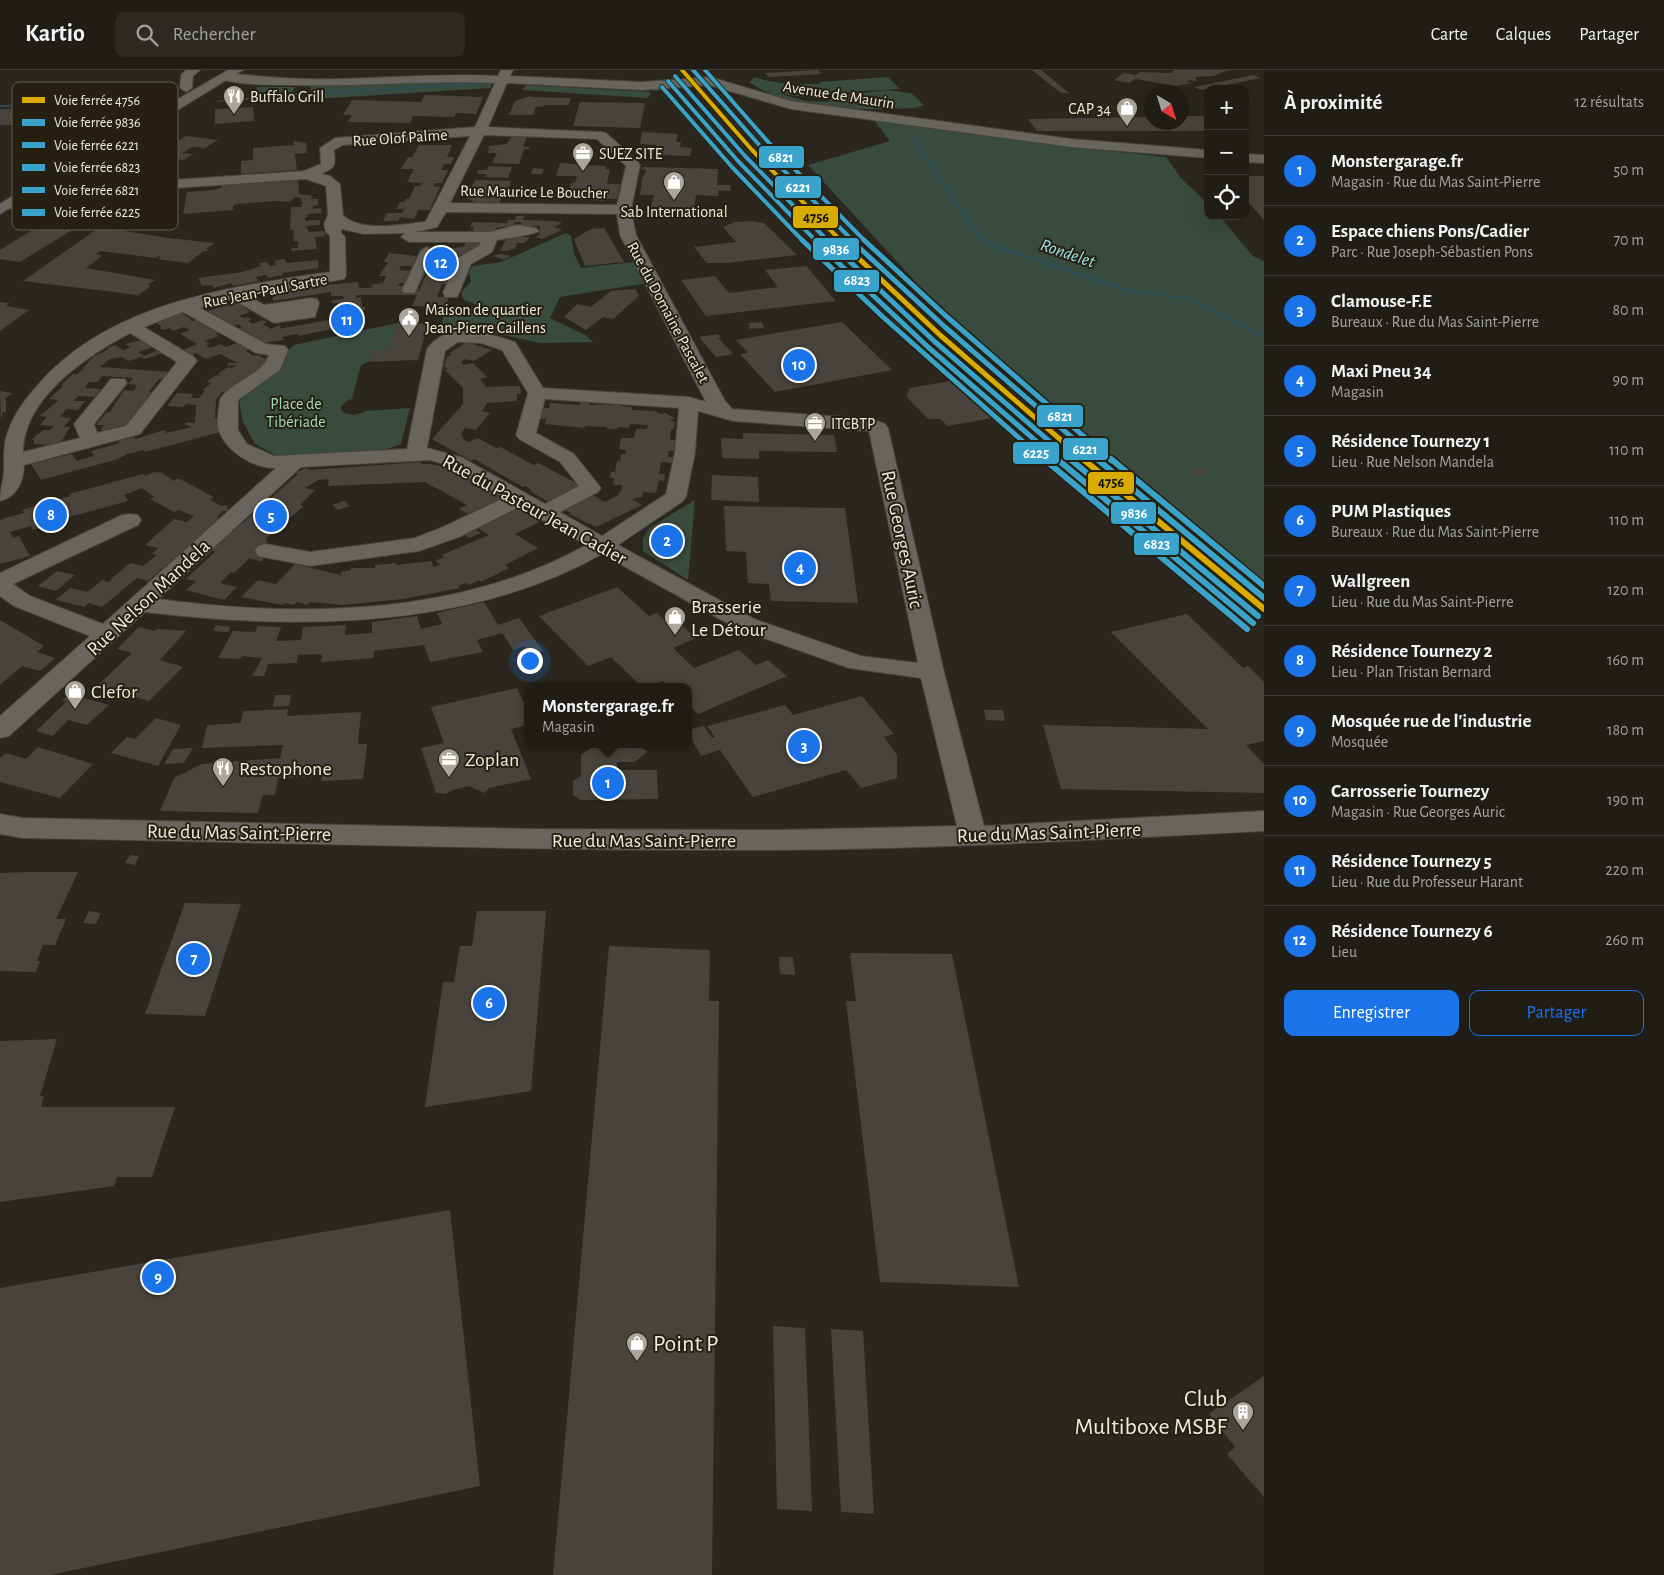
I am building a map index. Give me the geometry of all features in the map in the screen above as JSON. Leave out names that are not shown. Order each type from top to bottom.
[{"type":"street","points":[[186,88],[187,75],[194,70]]},
{"type":"street","name":"Avenue de Maurin","points":[[243,70],[248,73],[287,81]]},
{"type":"street","points":[[178,93],[222,72]]},
{"type":"street","points":[[178,102],[222,72]]},
{"type":"street","name":"Avenue de Maurin","points":[[222,72],[287,81],[336,83],[506,75],[642,86],[710,81],[766,99],[792,105],[1052,141],[1204,154]]},
{"type":"street","points":[[710,81],[722,77],[727,72]]},
{"type":"street","points":[[336,216],[346,226],[416,230],[432,224],[480,131],[506,75]]},
{"type":"street","name":"Rue Olof Palme","points":[[306,175],[328,166],[327,148],[340,141],[480,131]]},
{"type":"street","name":"Rue Maurice Le Boucher","points":[[442,207],[624,210],[633,165],[601,136],[480,131]]},
{"type":"street","points":[[1249,158],[1264,160]]},
{"type":"street","points":[[178,184],[306,175],[325,179],[333,184],[336,216],[332,224],[333,231],[338,237],[429,244],[490,237],[517,230],[531,231]]},
{"type":"street","name":"Rue du Domaine Pascalet","points":[[624,210],[628,235],[717,404],[722,410]]},
{"type":"street","points":[[0,219],[12,212]]},
{"type":"street","name":"Rue Jean-Paul Sartre","points":[[0,495],[13,481],[15,440],[24,418],[46,385],[80,356],[130,326],[184,306],[233,293],[338,276],[338,237]]},
{"type":"street","points":[[451,293],[464,261],[486,250],[490,237]]},
{"type":"street","points":[[409,290],[429,244]]},
{"type":"street","points":[[233,293],[261,310]]},
{"type":"street","points":[[184,306],[262,349],[279,350],[274,366],[229,399],[228,430],[240,448],[271,462],[416,455],[436,349],[441,343],[465,335],[478,336],[510,346],[537,393],[526,435],[567,458],[591,488],[545,512]]},
{"type":"street","points":[[14,461],[133,430],[188,361],[130,326]]},
{"type":"street","points":[[91,442],[84,424],[118,384]]},
{"type":"street","name":"Rue Georges Auric","points":[[537,393],[689,403],[722,410],[733,415],[873,425],[878,428],[932,672],[973,836]]},
{"type":"street","points":[[140,604],[216,614],[323,615],[423,606],[505,586],[576,559],[676,497],[685,452],[689,403]]},
{"type":"street","name":"Rue du Pasteur Jean Cadier","points":[[416,455],[431,454],[454,461],[710,606],[746,624],[858,663],[932,672]]},
{"type":"street","name":"Rue Nelson Mandela","points":[[0,730],[294,462]]},
{"type":"street","points":[[266,551],[310,559],[419,544],[451,532],[520,498]]},
{"type":"street","points":[[107,634],[22,601],[0,584],[130,520]]},
{"type":"street","name":"Rue du Mas Saint-Pierre","points":[[8,829],[671,840],[973,836],[1264,821]]},
{"type":"green space","points":[[755,77],[779,83],[821,84],[819,82],[888,77],[900,89],[830,93],[813,98],[777,93],[806,101],[828,102],[833,97],[886,90],[911,93],[924,105],[915,108],[851,109],[807,104],[767,92],[749,82]]},
{"type":"green space","points":[[455,80],[456,83],[491,82],[491,88],[314,99],[310,86]]},
{"type":"green space","points":[[526,85],[651,92],[648,98],[522,90]]},
{"type":"green space","points":[[257,87],[295,87],[292,93],[253,93]]},
{"type":"green space","points":[[873,119],[1073,147],[1166,157],[1181,178],[1204,200],[1204,220],[1222,220],[1253,256],[1264,261],[1264,584],[947,316],[808,165],[890,141]]},
{"type":"green space","points":[[566,233],[571,236],[574,254],[581,268],[633,262],[648,283],[560,297],[550,318],[585,335],[593,342],[540,343],[495,333],[497,328],[441,330],[444,311],[483,307],[464,300],[461,292],[471,282],[469,272],[473,266],[501,262]]},
{"type":"green space","name":"Place de Tibériade","points":[[397,323],[389,350],[373,350],[368,362],[361,365],[352,399],[346,401],[340,408],[344,413],[354,415],[367,411],[410,408],[401,444],[387,449],[279,457],[255,444],[243,422],[239,401],[280,370],[286,352],[294,345]]},
{"type":"green space","points":[[695,500],[688,580],[643,551],[643,539],[649,528]]},
{"type":"building","points":[[818,70],[821,74],[769,77],[765,73]]},
{"type":"building","points":[[1032,70],[1041,70],[1069,93],[1061,93]]},
{"type":"building","points":[[1175,70],[1229,70],[1213,76],[1195,77],[1197,81],[1190,80],[1187,82],[1193,83],[1182,85],[1135,79],[1129,83],[1114,80],[1124,73],[1136,75],[1140,72],[1171,73]]},
{"type":"building","points":[[1253,75],[1261,78],[1226,85],[1204,85],[1204,89],[1201,90],[1194,87]]},
{"type":"building","points":[[240,89],[244,92],[227,96],[223,92]]},
{"type":"building","points":[[425,95],[483,97],[476,114],[456,113],[454,117],[413,116],[410,123],[348,122],[352,115],[343,115],[352,100],[421,102]]},
{"type":"building","points":[[530,96],[571,98],[569,105],[544,105],[546,106],[536,107],[533,115],[509,115],[515,101]]},
{"type":"building","points":[[580,102],[645,103],[640,128],[573,126]]},
{"type":"building","name":"Buffalo Grill","points":[[253,107],[254,121],[215,124],[215,109]]},
{"type":"building","points":[[0,109],[12,109],[12,125],[0,125]]},
{"type":"building","points":[[1189,116],[1204,116],[1204,131],[1037,131],[1028,119],[1144,117],[1144,130],[1189,130]]},
{"type":"building","points":[[642,132],[678,134],[676,142],[681,142],[680,147],[692,148],[690,156],[660,155],[661,150],[655,150],[656,145],[640,144]]},
{"type":"building","points":[[186,136],[218,140],[205,148],[192,147],[182,153],[193,154],[184,160],[178,159],[178,141]]},
{"type":"building","points":[[512,136],[527,136],[523,147],[529,147],[529,149],[524,149],[519,164],[492,163],[497,153],[488,153],[489,146],[506,144]]},
{"type":"building","points":[[294,141],[306,143],[307,153],[295,154],[297,170],[241,174],[241,161],[253,160],[253,148],[294,145]]},
{"type":"building","points":[[419,145],[452,145],[447,157],[454,157],[451,164],[444,164],[441,170],[448,170],[442,183],[435,183],[434,186],[440,187],[430,210],[418,210],[414,219],[400,217],[398,221],[383,221],[387,213],[402,213],[404,209],[396,209],[400,202],[409,199],[415,186],[420,186],[422,183],[407,182],[414,169],[401,169],[408,157],[412,157]]},
{"type":"building","points":[[560,163],[606,166],[606,169],[610,169],[607,184],[620,184],[617,199],[605,199],[605,201],[567,198],[571,183],[575,183],[577,176],[556,176]]},
{"type":"building","points":[[489,166],[512,167],[508,178],[485,177],[486,174],[477,174],[478,170],[487,170]]},
{"type":"building","points":[[643,167],[718,169],[717,185],[731,185],[730,191],[719,190],[718,196],[696,195],[694,208],[651,207],[654,195],[640,195],[642,178],[646,169],[642,170]]},
{"type":"building","points":[[533,168],[544,169],[542,174],[531,174]]},
{"type":"building","points":[[1249,176],[1264,176],[1264,220],[1249,203]]},
{"type":"building","points":[[298,179],[299,194],[313,196],[310,199],[318,199],[318,205],[313,206],[313,209],[321,208],[322,213],[307,214],[308,217],[305,217],[305,221],[320,220],[320,225],[306,226],[309,232],[324,231],[325,236],[315,237],[317,249],[292,251],[291,248],[298,248],[298,241],[294,241],[293,230],[290,230],[291,207],[302,207],[301,198],[296,197],[289,202],[236,204],[233,206],[233,210],[183,214],[187,192],[214,190],[222,187],[222,184]]},
{"type":"building","points":[[476,180],[511,181],[508,191],[504,191],[499,205],[479,204],[466,198],[468,194],[481,195],[483,191],[472,190],[473,187],[471,187]]},
{"type":"building","points":[[516,216],[524,216],[523,220],[562,223],[554,227],[562,230],[542,239],[535,237],[539,235],[540,226],[520,226],[522,222],[515,222],[513,226],[496,228],[494,233],[472,233],[474,227],[470,227],[472,222],[507,223],[508,220],[515,220]]},
{"type":"building","points":[[752,221],[764,223],[797,255],[725,263],[707,263],[694,247],[736,242],[723,227],[735,222]]},
{"type":"building","points":[[604,228],[624,262],[585,266],[574,239],[591,229]]},
{"type":"building","points":[[33,230],[72,230],[20,262],[0,259],[0,250]]},
{"type":"building","points":[[96,230],[119,230],[215,243],[206,249],[210,250],[202,252],[188,263],[158,259],[161,257],[158,256],[156,258],[101,251],[96,254],[102,256],[86,268],[155,280],[147,285],[151,286],[138,295],[23,281]]},
{"type":"building","points":[[507,237],[530,237],[525,243],[517,243],[515,248],[508,251],[500,251]]},
{"type":"building","points":[[464,240],[481,241],[478,249],[469,251],[472,253],[453,258],[449,265],[458,265],[450,284],[442,284],[437,297],[449,297],[445,307],[412,306],[417,295],[356,295],[356,298],[361,297],[362,307],[365,307],[365,310],[361,311],[364,322],[299,336],[297,334],[282,337],[284,340],[264,343],[239,328],[243,327],[238,324],[234,326],[208,311],[237,302],[250,312],[239,316],[252,319],[248,321],[253,324],[262,320],[267,322],[263,324],[271,329],[279,325],[281,327],[278,329],[340,318],[332,316],[337,314],[343,315],[342,309],[337,309],[337,303],[332,303],[332,300],[344,299],[343,296],[331,296],[331,292],[273,301],[273,293],[312,286],[358,282],[359,288],[373,287],[370,285],[383,283],[386,276],[379,276],[388,262],[384,262],[389,253],[417,256],[412,266],[401,266],[399,270],[410,271],[404,283],[400,283],[398,286],[403,286],[401,290],[419,291],[432,261],[434,258],[438,258],[439,254],[436,252],[465,246]]},
{"type":"building","points":[[499,254],[511,256],[504,260],[493,256]]},
{"type":"building","points":[[284,259],[287,263],[318,260],[318,268],[282,273],[283,275],[268,278],[266,275],[256,277],[259,281],[233,286],[231,283],[214,288],[212,285],[196,286],[202,285],[198,278],[242,272],[261,266],[259,263],[267,262],[270,266],[276,265],[274,261]]},
{"type":"building","points":[[806,266],[836,301],[706,316],[681,280],[715,276],[729,293],[778,287],[765,270]]},
{"type":"building","points":[[635,289],[639,296],[613,319],[603,317],[586,330],[564,317],[577,304],[591,307],[611,291]]},
{"type":"building","points":[[0,302],[10,303],[5,306],[29,310],[0,331]]},
{"type":"building","points":[[182,313],[193,321],[196,320],[219,333],[215,334],[219,336],[205,341],[210,344],[206,345],[210,348],[221,344],[226,347],[237,343],[250,348],[246,351],[254,356],[258,355],[268,361],[227,392],[222,392],[216,400],[215,418],[221,418],[221,432],[145,452],[144,450],[127,454],[118,459],[41,480],[31,464],[72,454],[77,461],[94,456],[91,451],[119,443],[118,441],[134,437],[136,439],[164,430],[166,433],[192,427],[183,424],[195,423],[196,405],[186,404],[184,407],[167,406],[177,393],[193,394],[191,398],[199,398],[205,391],[203,390],[211,383],[207,382],[216,375],[221,376],[218,374],[228,367],[232,368],[237,365],[231,366],[227,365],[228,363],[238,363],[220,354],[206,359],[196,353],[192,355],[183,350],[197,344],[180,334],[190,330],[184,327],[173,331],[169,328],[163,330],[155,322]]},
{"type":"building","points":[[898,319],[916,338],[904,340],[885,320]]},
{"type":"building","points":[[762,322],[764,328],[750,329],[748,323]]},
{"type":"building","points":[[842,322],[892,370],[775,392],[740,354],[748,353],[736,340]]},
{"type":"building","name":"Maison de quartier Jean-Pierre Caillens","points":[[397,323],[428,324],[418,360],[368,362],[373,350],[389,350]]},
{"type":"building","points":[[718,334],[721,338],[718,338],[733,354],[716,357],[699,337]]},
{"type":"building","points":[[141,340],[153,347],[138,352],[144,356],[158,350],[163,353],[145,359],[141,357],[128,361],[122,357],[110,359],[100,367],[170,372],[164,380],[159,379],[149,392],[154,392],[126,427],[112,431],[100,430],[104,425],[96,425],[107,412],[110,412],[124,390],[134,391],[137,385],[128,384],[133,378],[103,376],[97,382],[89,382],[85,388],[101,389],[94,397],[78,396],[74,401],[85,401],[78,410],[67,409],[60,417],[71,418],[64,427],[70,427],[61,442],[53,445],[34,444],[34,440],[32,440],[36,435],[44,430],[50,430],[54,426],[40,425],[47,417],[40,416],[59,400],[49,399],[63,386],[61,386],[64,382],[73,374],[78,374],[93,357],[109,349],[107,348],[115,345],[123,350],[131,347],[125,344]]},
{"type":"building","points":[[467,342],[492,350],[474,361],[466,359],[461,362],[464,365],[473,363],[487,377],[480,379],[486,387],[520,386],[521,394],[517,394],[517,401],[487,403],[482,411],[490,413],[476,430],[465,428],[461,433],[463,439],[469,442],[478,438],[534,465],[538,463],[582,486],[550,503],[525,486],[523,487],[474,459],[471,461],[432,439],[463,404],[463,388],[445,370],[448,369],[444,366],[447,357],[452,354],[449,353]]},
{"type":"building","points":[[961,379],[1004,416],[948,426],[940,419],[928,419],[906,396],[910,388]]},
{"type":"building","points":[[0,391],[12,393],[6,398],[6,412],[3,412],[1,420]]},
{"type":"building","points":[[580,402],[590,403],[590,405],[622,404],[621,406],[632,407],[632,410],[655,411],[675,418],[670,420],[675,423],[674,429],[671,429],[670,440],[675,440],[674,451],[669,451],[668,457],[673,457],[672,463],[661,462],[659,474],[665,474],[664,481],[659,480],[656,493],[643,492],[642,497],[632,499],[642,505],[596,527],[569,514],[571,513],[565,510],[568,508],[566,507],[591,494],[605,502],[620,494],[618,493],[621,491],[622,485],[613,485],[614,478],[610,478],[611,472],[615,472],[617,461],[620,461],[621,454],[625,454],[626,450],[619,449],[621,438],[634,438],[636,429],[647,429],[648,425],[630,424],[629,428],[618,427],[617,429],[585,426],[585,428],[545,424],[546,419],[539,419],[542,408],[549,408],[550,403],[580,405]]},
{"type":"building","points":[[743,433],[834,435],[837,452],[759,451],[759,459],[722,458],[721,438],[743,439]]},
{"type":"building","points":[[421,462],[421,464],[451,468],[502,498],[468,514],[459,509],[467,505],[425,482],[328,486],[329,479],[318,480],[305,488],[315,490],[300,505],[304,506],[262,542],[265,543],[234,573],[231,572],[220,583],[237,587],[224,600],[186,590],[196,581],[186,579],[231,537],[228,536],[298,474],[296,472],[307,468],[309,470]]},
{"type":"building","points":[[1203,468],[1207,474],[1193,475],[1189,469]]},
{"type":"building","points":[[154,472],[164,473],[174,481],[178,478],[214,497],[210,500],[222,506],[227,505],[228,511],[223,511],[217,517],[220,519],[148,581],[137,578],[102,607],[88,603],[85,607],[56,600],[70,588],[88,592],[102,580],[108,582],[130,563],[143,566],[157,555],[152,554],[158,548],[145,545],[174,519],[187,522],[194,516],[178,510],[174,512],[150,499],[154,497],[142,488],[124,495],[128,501],[51,522],[53,525],[33,530],[31,526],[10,532],[13,538],[19,536],[30,556],[0,564],[0,520],[24,513],[22,510],[71,496],[69,494],[143,474],[146,476]]},
{"type":"building","points":[[712,475],[758,477],[759,502],[711,500]]},
{"type":"building","points":[[344,501],[350,506],[338,510],[332,505]]},
{"type":"building","points":[[724,506],[845,508],[858,603],[771,601],[769,584],[748,583],[746,552],[726,551]]},
{"type":"building","points":[[519,508],[541,521],[515,534],[538,548],[505,565],[509,568],[481,582],[479,580],[469,585],[466,583],[458,586],[460,588],[403,599],[343,605],[310,602],[307,605],[297,602],[294,605],[285,603],[282,605],[241,597],[258,580],[276,584],[295,564],[341,575],[341,572],[351,570],[351,568],[375,568],[375,565],[396,563],[397,565],[432,561],[433,567],[440,565],[435,561],[444,557],[441,555],[489,535],[478,528]]},
{"type":"building","points":[[476,530],[481,533],[469,538],[465,535]]},
{"type":"building","points":[[57,571],[75,575],[56,591],[38,586]]},
{"type":"building","points":[[617,587],[649,616],[657,613],[667,622],[675,619],[696,638],[673,648],[694,668],[739,650],[756,665],[768,660],[787,676],[698,714],[692,709],[692,683],[665,683],[663,681],[658,683],[638,683],[611,657],[588,666],[539,616]]},
{"type":"building","points":[[484,602],[498,625],[519,618],[543,651],[531,655],[525,646],[513,650],[502,633],[477,640],[483,652],[430,662],[424,645],[374,651],[374,658],[321,662],[322,654],[298,655],[297,663],[268,664],[264,676],[252,676],[262,658],[242,656],[240,659],[218,658],[233,631],[255,632],[258,626],[281,627],[276,641],[301,640],[303,627],[346,625],[345,635],[372,633],[372,622],[417,616],[421,629],[442,624],[437,613]]},
{"type":"building","points":[[1187,614],[1243,668],[1248,666],[1264,682],[1264,741],[1246,745],[1264,764],[1264,793],[1061,789],[1043,725],[1208,729],[1111,632]]},
{"type":"building","points":[[0,620],[44,646],[37,652],[55,658],[40,671],[22,666],[0,685]]},
{"type":"building","points":[[216,625],[230,627],[228,632],[213,631]]},
{"type":"building","points":[[139,627],[154,631],[157,629],[186,631],[160,660],[183,667],[149,701],[97,686],[132,653],[117,649]]},
{"type":"building","points":[[517,688],[524,703],[524,726],[511,729],[531,779],[489,788],[484,793],[469,786],[450,791],[446,794],[436,793],[421,748],[444,743],[431,707]]},
{"type":"building","points":[[69,694],[109,705],[87,725],[68,720],[53,736],[36,731],[66,702],[62,700]]},
{"type":"building","points":[[275,695],[291,695],[289,706],[273,707]]},
{"type":"building","points":[[862,696],[894,734],[884,737],[897,755],[897,778],[861,788],[846,770],[753,797],[720,750],[701,756],[692,740],[692,729],[704,726],[712,738],[715,737],[707,726],[785,705],[793,715]]},
{"type":"building","points":[[288,709],[287,716],[361,712],[358,744],[367,744],[363,779],[321,781],[322,776],[278,778],[275,795],[263,795],[258,813],[160,811],[174,778],[202,764],[280,758],[283,745],[202,748],[207,725],[241,723],[243,711]]},
{"type":"building","points":[[984,710],[1003,710],[1005,721],[986,720]]},
{"type":"building","points":[[156,718],[181,725],[158,766],[111,753],[127,737],[135,739]]},
{"type":"building","points":[[38,747],[93,764],[60,798],[0,782],[0,758],[6,753],[26,759]]},
{"type":"building","points":[[193,748],[184,763],[164,764],[173,749]]},
{"type":"building","points":[[591,748],[642,748],[648,752],[634,762],[617,762],[617,770],[657,770],[658,799],[581,800],[573,795],[573,781],[581,776],[581,755]]},
{"type":"building","points":[[130,855],[139,856],[135,865],[125,863]]},
{"type":"building","points":[[78,872],[56,919],[66,919],[55,945],[43,945],[37,961],[40,961],[36,972],[0,971],[0,873]]},
{"type":"building","points":[[185,903],[241,904],[205,1016],[145,1014]]},
{"type":"building","points":[[89,911],[101,913],[96,924],[83,923]]},
{"type":"building","points":[[477,911],[546,911],[531,1091],[425,1107],[443,982],[454,982],[460,946],[472,946]]},
{"type":"building","name":"Point P","points":[[609,946],[710,950],[709,1001],[719,1001],[712,1575],[553,1575]]},
{"type":"building","points":[[850,953],[952,954],[1019,1287],[880,1282],[846,1001],[856,1001]]},
{"type":"building","points":[[779,957],[793,957],[795,975],[780,974]]},
{"type":"building","points":[[57,1039],[40,1096],[44,1096],[41,1107],[175,1107],[152,1177],[117,1177],[114,1186],[0,1202],[0,1041]]},
{"type":"building","points":[[450,1210],[480,1486],[50,1575],[0,1575],[0,1288]]},
{"type":"building","points":[[773,1326],[805,1328],[812,1511],[777,1509]]},
{"type":"building","points":[[831,1329],[863,1331],[874,1514],[841,1512]]},
{"type":"building","name":"Club Multiboxe MSBF","points":[[1264,1376],[1264,1497],[1227,1454],[1235,1447],[1209,1414]]},
{"type":"waterway","name":"Rondelet","points":[[218,101],[311,93],[477,84]]},
{"type":"waterway","name":"Rondelet","points":[[640,89],[657,90]]},
{"type":"waterway","name":"Rondelet","points":[[0,106],[12,106]]},
{"type":"waterway","name":"Rondelet","points":[[912,133],[948,194],[986,243],[1132,292],[1187,298],[1262,337]]},
{"type":"tunnel","points":[[211,539],[266,551]]},
{"type":"rail line","name":"4756","points":[[682,70],[716,111],[788,188],[901,299],[1050,431],[1264,609]]},
{"type":"rail line","name":"6221","points":[[693,70],[796,185],[906,292],[1052,421],[1264,598]]},
{"type":"rail line","name":"6821","points":[[705,70],[803,180],[909,283],[1087,439],[1264,586]]},
{"type":"rail line","name":"9836","points":[[675,76],[709,117],[781,194],[895,305],[1079,467],[1258,616]]},
{"type":"rail line","name":"6823","points":[[668,81],[775,200],[889,311],[1073,473],[1253,623]]},
{"type":"rail line","name":"6225","points":[[662,87],[696,128],[768,206],[883,317],[1068,480],[1247,629]]},
{"type":"place","name":"Buffalo Grill","points":[[234,115]]},
{"type":"place","name":"CAP 34","points":[[1127,127]]},
{"type":"place","name":"SUEZ SITE","points":[[583,172]]},
{"type":"place","name":"Sab International","points":[[674,201]]},
{"type":"place","name":"Résidence Tournezy 6","points":[[441,263]]},
{"type":"place","name":"Résidence Tournezy 5","points":[[347,320]]},
{"type":"place","name":"Maison de quartier Jean-Pierre Caillens","points":[[409,337]]},
{"type":"place","name":"Carrosserie Tournezy","points":[[799,365]]},
{"type":"place","name":"ITCBTP","points":[[815,442]]},
{"type":"place","name":"Résidence Tournezy 2","points":[[51,515]]},
{"type":"place","name":"Résidence Tournezy 1","points":[[271,516]]},
{"type":"place","name":"Espace chiens Pons/Cadier","points":[[667,541]]},
{"type":"place","name":"Maxi Pneu 34","points":[[800,568]]},
{"type":"place","name":"Brasserie Le Détour","points":[[675,636]]},
{"type":"place","name":"Clefor","points":[[75,710]]},
{"type":"place","name":"Clamouse-F.E","points":[[804,746]]},
{"type":"place","name":"Zoplan","points":[[449,778]]},
{"type":"place","name":"Monstergarage.fr","points":[[608,783]]},
{"type":"place","name":"Restophone","points":[[223,787]]},
{"type":"place","name":"Wallgreen","points":[[194,959]]},
{"type":"place","name":"PUM Plastiques","points":[[489,1003]]},
{"type":"place","name":"Mosquée rue de l'industrie","points":[[158,1277]]},
{"type":"place","name":"Point P","points":[[637,1362]]},
{"type":"place","name":"Club Multiboxe MSBF","points":[[1243,1431]]}]
